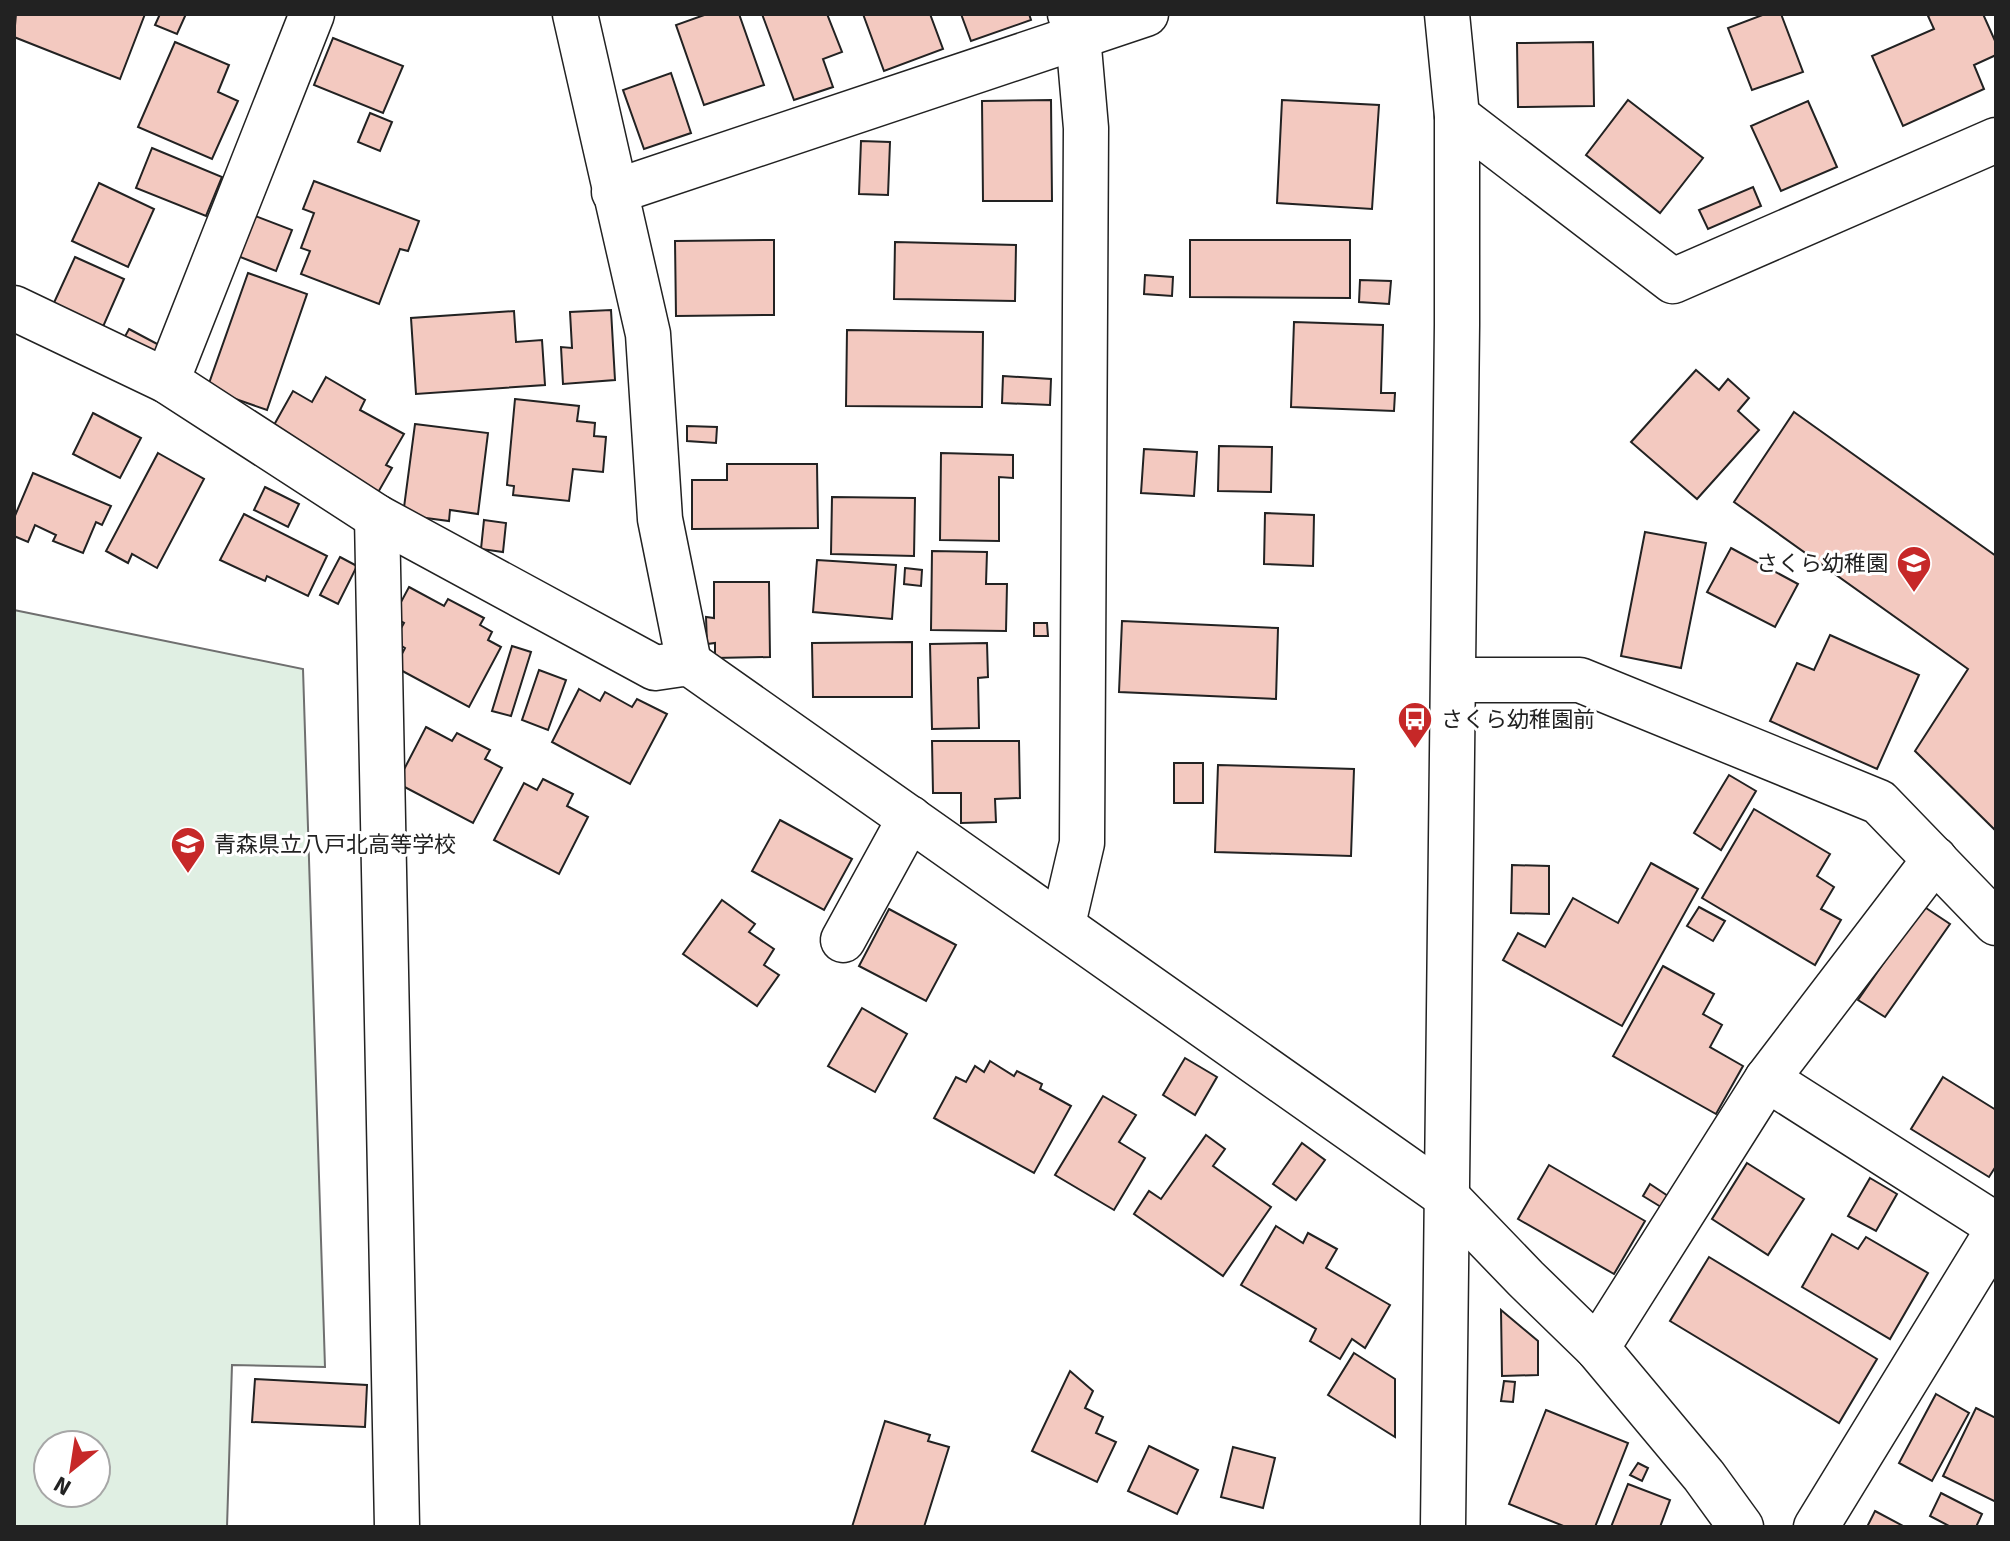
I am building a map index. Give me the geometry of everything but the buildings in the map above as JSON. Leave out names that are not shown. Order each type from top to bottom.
[{"type":"street","points":[[167,381],[312,14]]},
{"type":"street","points":[[575,14],[648,334],[660,519],[689,663]]},
{"type":"street","points":[[614,192],[1074,25],[1146,14]]},
{"type":"street","points":[[1443,1527],[1454,680],[1457,116],[1447,14]]},
{"type":"street","points":[[1063,924],[1082,843],[1086,128],[1074,25]]},
{"type":"street","points":[[1457,116],[1673,281],[1996,140]]},
{"type":"street","points":[[14,308],[167,381],[377,517],[655,668],[689,663],[1063,924],[1447,1197],[1597,1348],[1704,1476],[1741,1527]]},
{"type":"street","points":[[377,517],[397,1527]]},
{"type":"street","points":[[1454,680],[1580,680],[1879,802],[1996,923]]},
{"type":"street","points":[[843,940],[910,818]]},
{"type":"street","points":[[1597,1348],[1767,1079],[1935,859]]},
{"type":"street","points":[[1767,1079],[1996,1225]]},
{"type":"street","points":[[1816,1527],[1996,1233]]},
{"type":"green space","name":"青森県立八戸北高等学校","points":[[14,610],[303,669],[325,1367],[232,1365],[227,1527],[14,1527]]},
{"type":"place","name":"さくら幼稚園","points":[[1914,594]]},
{"type":"place","name":"さくら幼稚園前","points":[[1415,750]]},
{"type":"place","name":"青森県立八戸北高等学校","points":[[188,875]]}]
